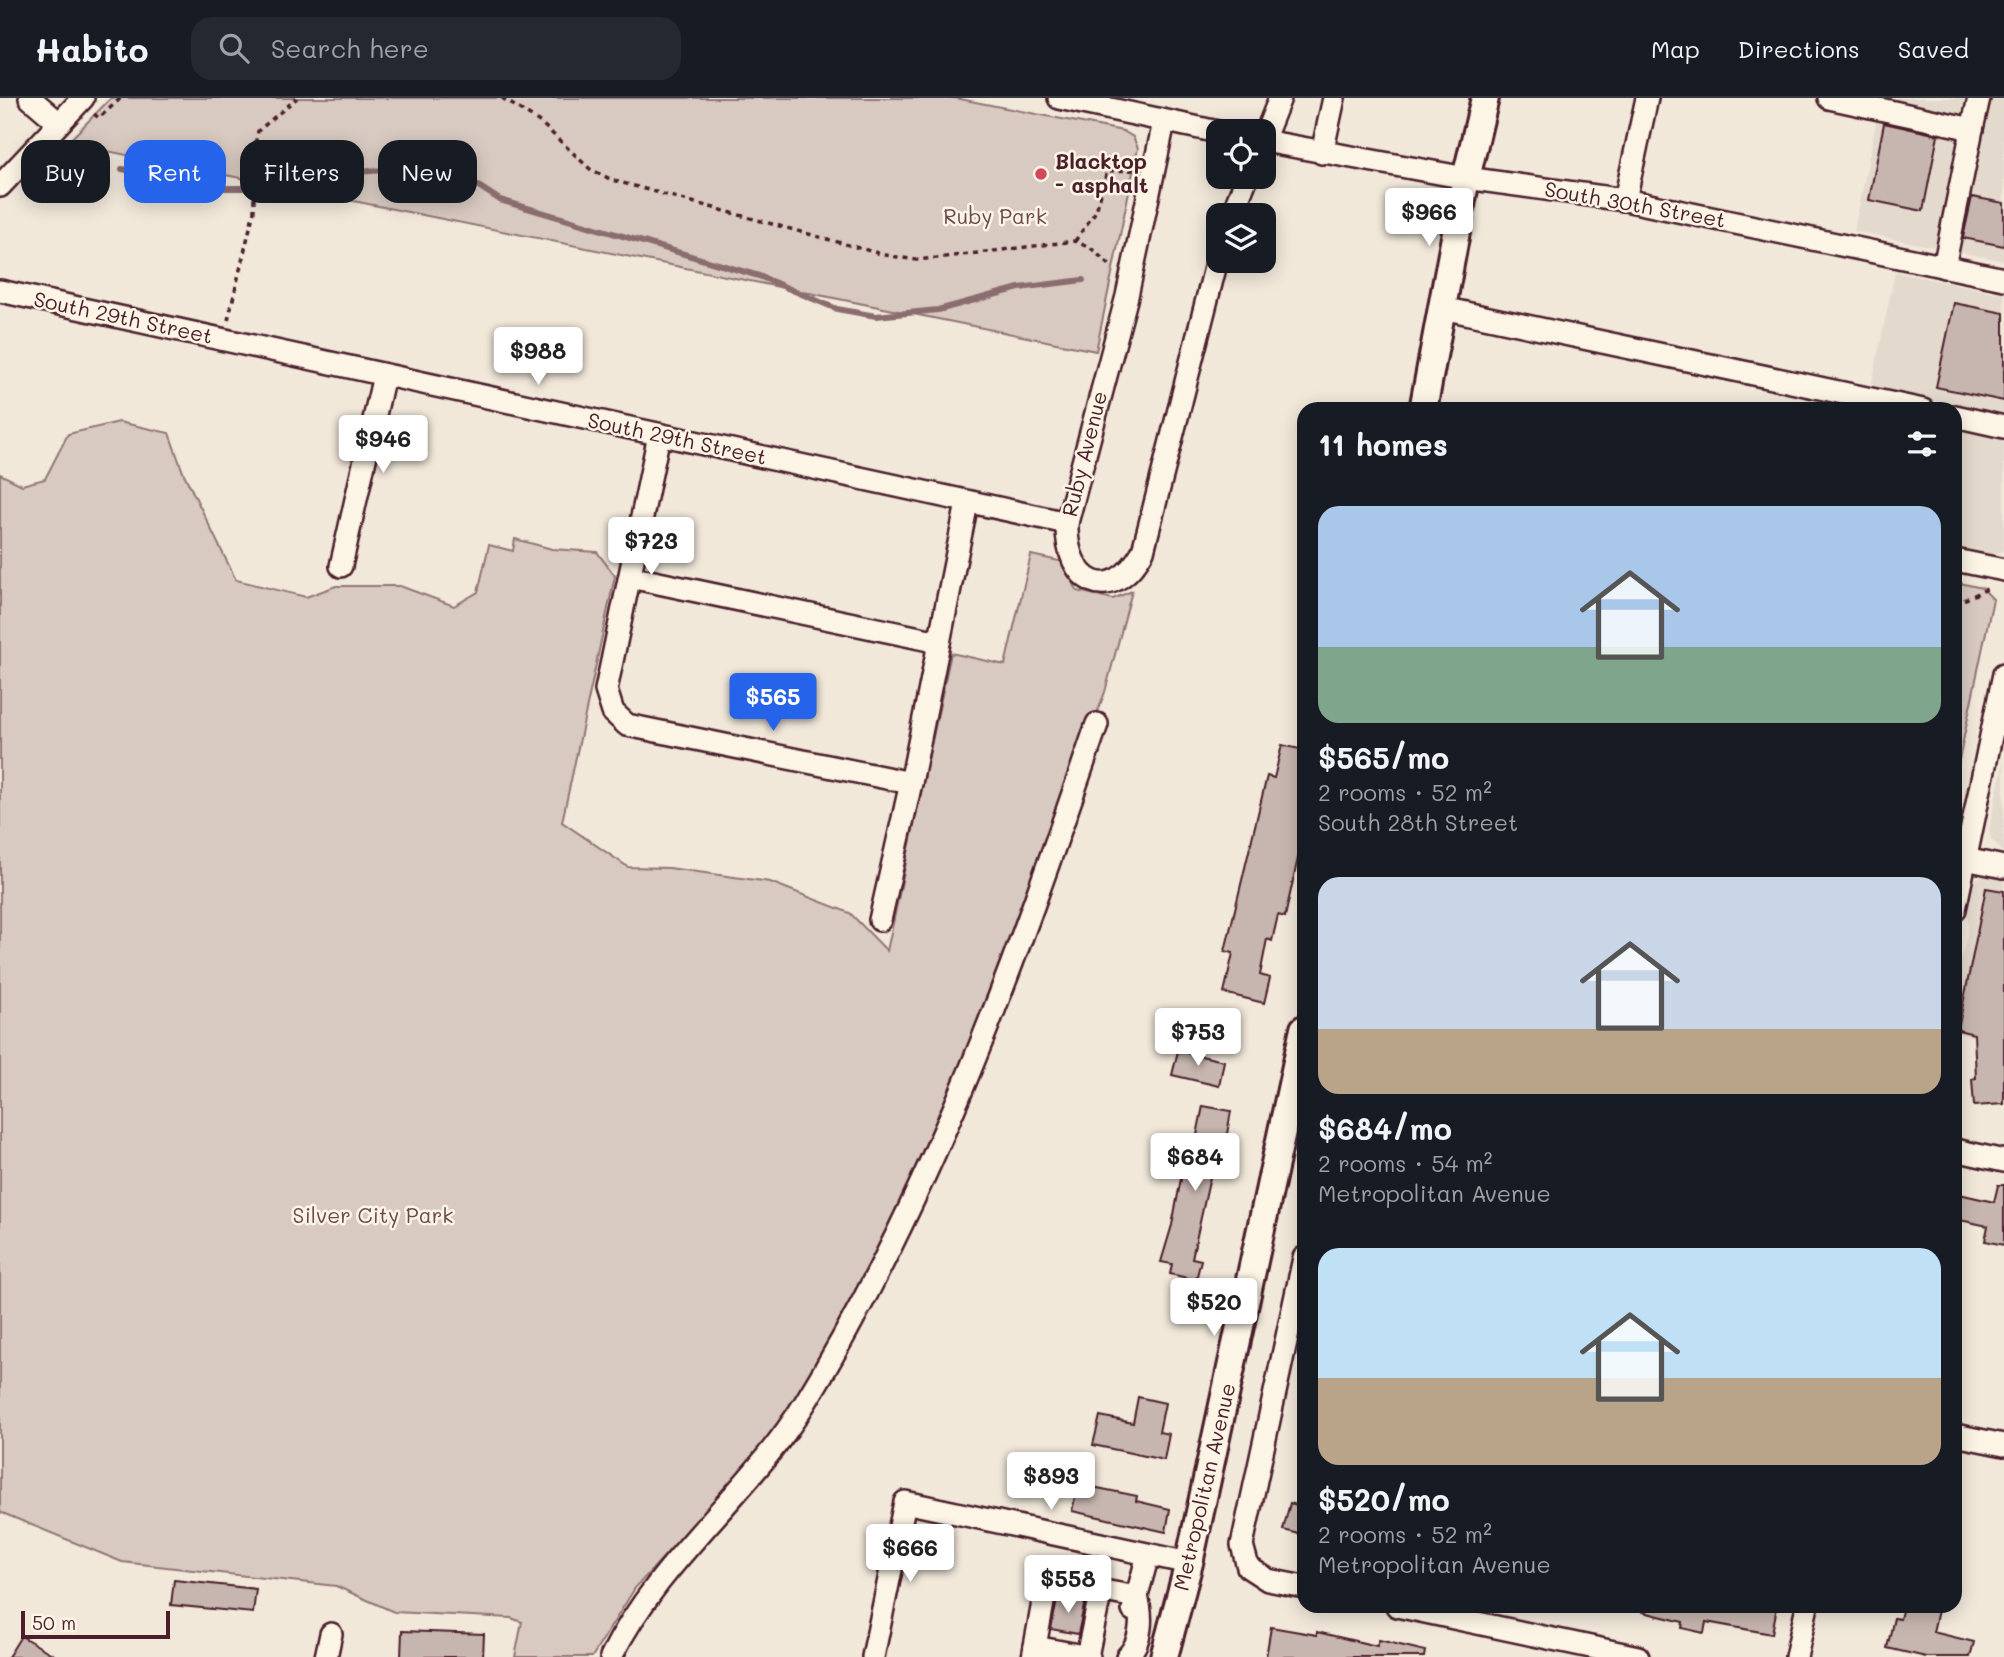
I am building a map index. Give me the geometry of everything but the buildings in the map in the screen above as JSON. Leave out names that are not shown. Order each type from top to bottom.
[{"type":"main road","points":[[1424,402],[1466,178],[1485,98]]},
{"type":"main road","name":"Metropolitan Avenue","points":[[1164,1657],[1189,1563],[1297,1062]]},
{"type":"street","points":[[30,98],[59,123]]},
{"type":"street","points":[[1059,98],[1154,113],[1206,128]]},
{"type":"street","points":[[1322,153],[1334,98]]},
{"type":"street","points":[[1625,200],[1647,98]]},
{"type":"street","points":[[1829,98],[1972,129]]},
{"type":"street","points":[[1944,267],[1979,98]]},
{"type":"street","points":[[1272,119],[1278,102]]},
{"type":"street","points":[[0,186],[59,123],[87,105]]},
{"type":"street","name":"Ruby Avenue","points":[[1154,113],[1126,296],[1067,523],[1066,547],[1075,565],[1090,580],[1111,584],[1131,572],[1143,551],[1214,273]]},
{"type":"street","name":"South 30th Street","points":[[1276,142],[1322,153],[1466,178],[1625,200],[2004,279]]},
{"type":"street","name":"South 29th Street","points":[[0,291],[1067,523]]},
{"type":"street","points":[[1442,308],[1885,402]]},
{"type":"street","points":[[341,566],[384,374]]},
{"type":"street","points":[[1962,418],[2004,427]]},
{"type":"street","points":[[659,435],[606,690],[613,712],[627,725],[911,783]]},
{"type":"street","points":[[880,920],[911,783],[967,503]]},
{"type":"street","points":[[1962,561],[2004,570]]},
{"type":"street","points":[[630,577],[939,642]]},
{"type":"street","points":[[1962,874],[2002,697],[2004,674]]},
{"type":"street","points":[[611,1657],[651,1594],[772,1451],[803,1406],[860,1310],[949,1118],[1026,932],[1097,724]]},
{"type":"street","points":[[1965,859],[2004,867]]},
{"type":"street","points":[[1962,1152],[2004,1161]]},
{"type":"street","points":[[1297,1310],[1242,1545],[1248,1567],[1268,1580],[1297,1586]]},
{"type":"street","points":[[1962,1436],[2004,1444]]},
{"type":"street","points":[[873,1657],[905,1502],[1189,1563]]},
{"type":"street","points":[[1124,1657],[1148,1555]]},
{"type":"street","points":[[1101,1590],[1088,1656],[1034,1652],[1047,1581],[1101,1590],[1137,1597]]},
{"type":"street","points":[[1430,1613],[1638,1657]]},
{"type":"street","points":[[1796,1657],[1805,1613]]},
{"type":"street","points":[[326,1657],[331,1634]]},
{"type":"path","points":[[87,105],[99,118],[121,98]]},
{"type":"path","points":[[228,320],[254,212],[254,150],[258,131],[297,98]]},
{"type":"path","points":[[502,98],[541,123],[590,169],[612,180],[885,255],[916,260],[1075,241],[1092,250],[1117,272]]},
{"type":"path","points":[[1075,241],[1096,211],[1107,171],[1138,169]]},
{"type":"path","points":[[1962,601],[1987,589]]},
{"type":"shaded area","points":[[1881,98],[2004,98],[2004,261],[1854,231]]},
{"type":"shaded area","points":[[1895,272],[2004,294],[2004,550],[1990,555],[1962,548],[1962,402],[1868,402]]},
{"type":"shaded area","points":[[2004,760],[2004,853],[1991,839],[1989,828]]},
{"type":"shaded area","points":[[1991,874],[2004,875],[2004,1042],[1962,1034],[1962,958],[1972,886],[1977,878]]},
{"type":"green space","name":"Ruby Park","points":[[111,98],[955,98],[1123,131],[1133,137],[1138,148],[1096,351],[364,203],[364,140],[240,140],[240,178],[226,175],[226,140],[124,140],[124,155],[110,152],[110,140],[70,140]]},
{"type":"green space","name":"Silver City Park","points":[[119,422],[169,433],[183,472],[236,580],[306,597],[336,586],[400,586],[454,606],[478,592],[489,545],[513,551],[515,539],[552,549],[597,552],[615,576],[562,822],[628,867],[669,868],[770,882],[850,913],[887,951],[951,653],[1005,665],[1031,555],[1064,562],[1077,591],[1113,599],[1132,591],[1105,692],[962,1062],[854,1307],[759,1453],[635,1588],[592,1657],[515,1657],[522,1622],[511,1618],[394,1612],[336,1586],[122,1562],[0,1512],[0,474],[22,485],[45,479],[68,434]]},
{"type":"green space","points":[[1962,584],[1982,588],[1993,599],[1962,746]]},
{"type":"waterway","points":[[122,169],[222,188],[270,188],[329,174],[399,169],[460,174],[500,200],[759,276],[837,309],[876,316],[938,310],[1019,288],[1083,280]]},
{"type":"place","name":"Blacktop - asphalt","points":[[1041,174]]}]
